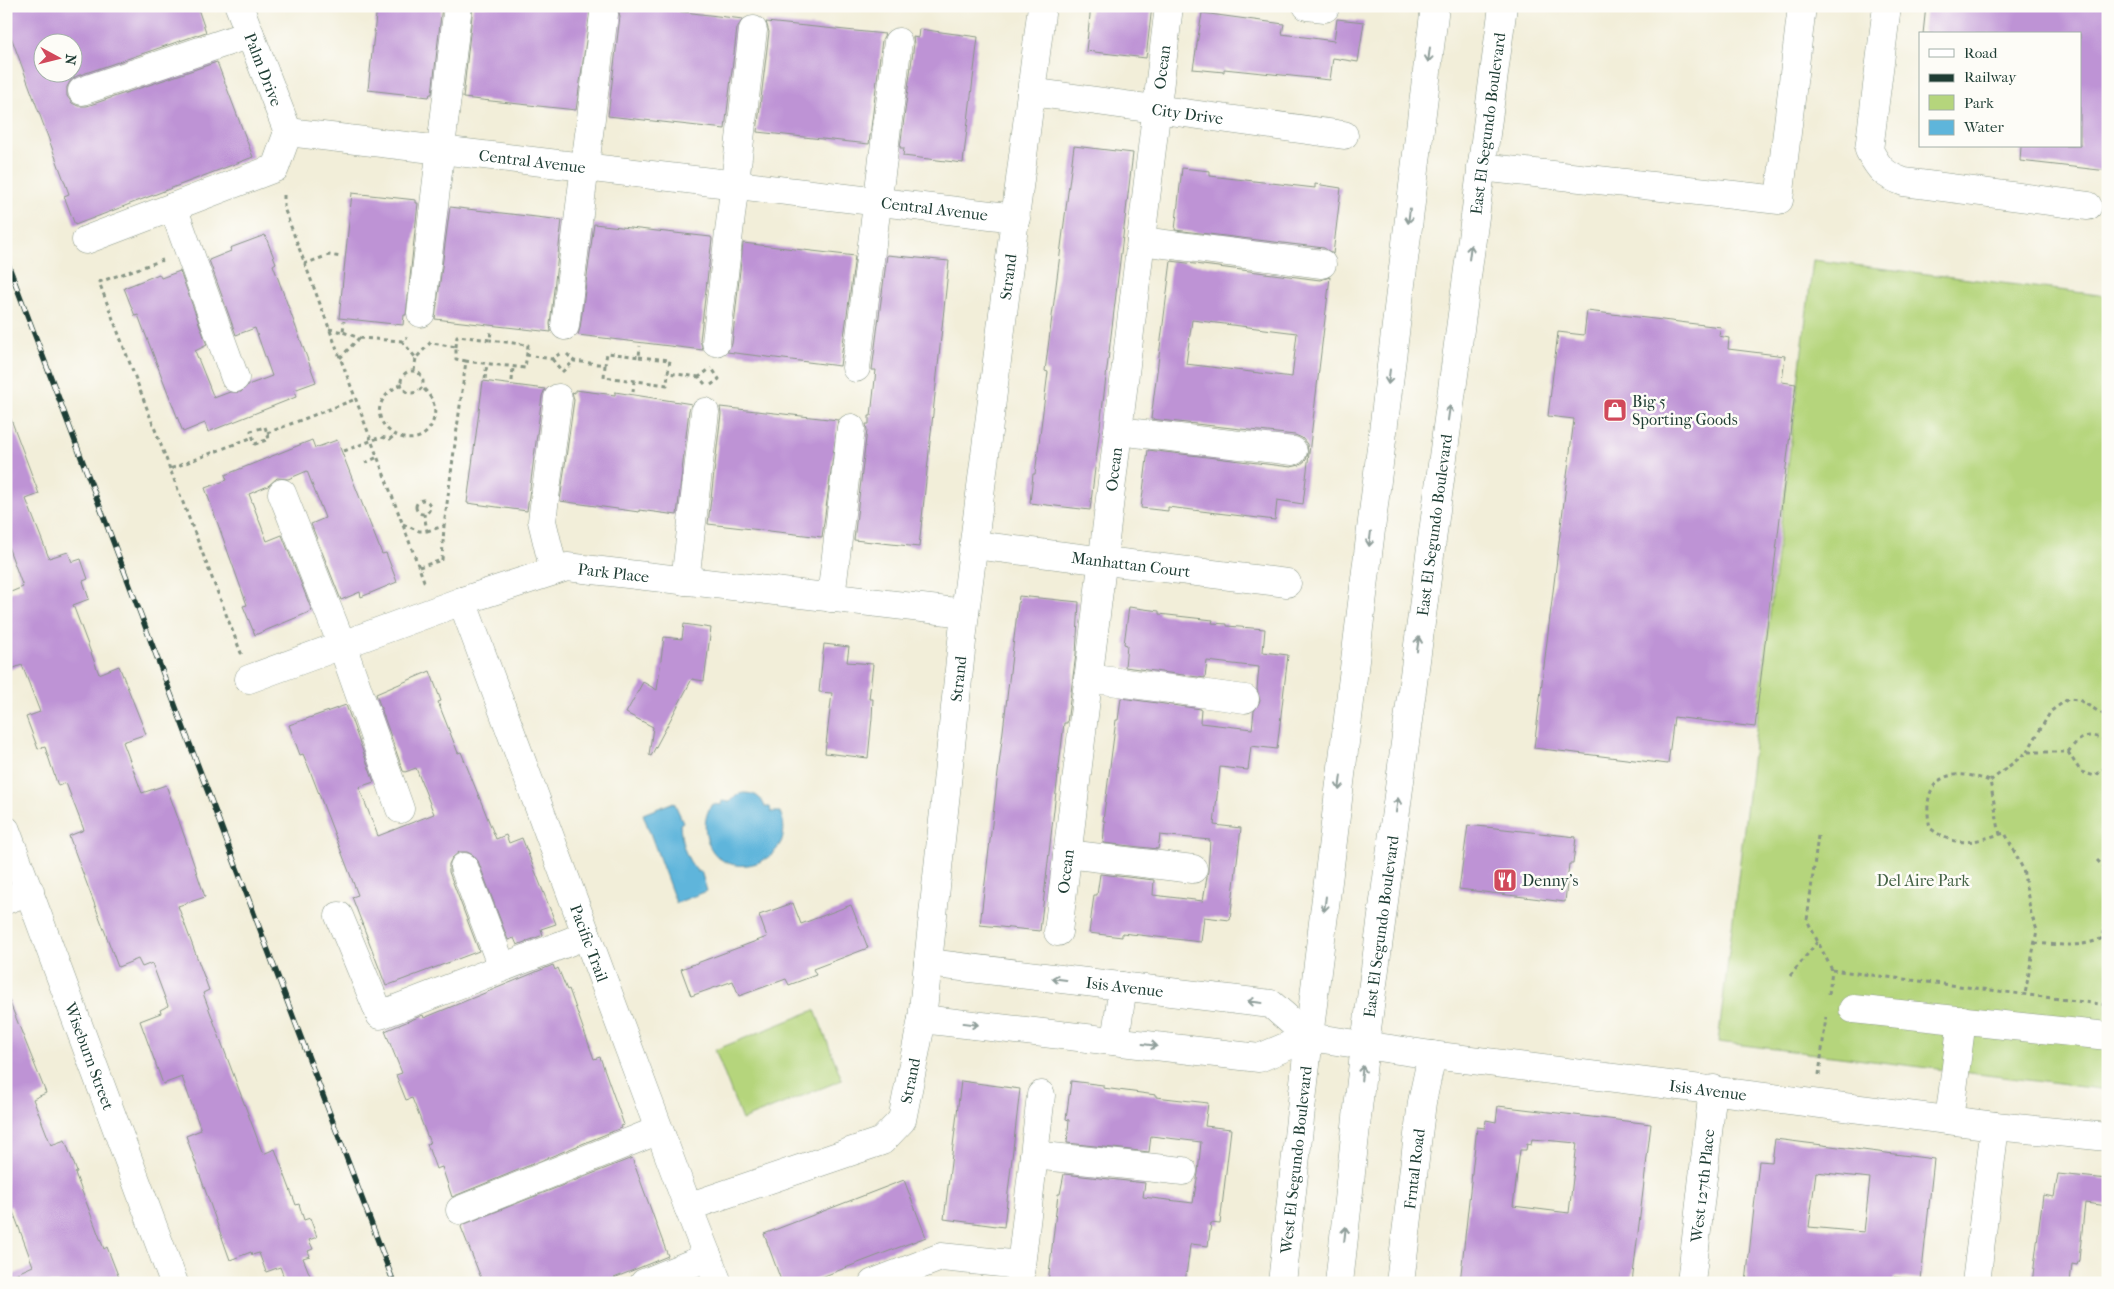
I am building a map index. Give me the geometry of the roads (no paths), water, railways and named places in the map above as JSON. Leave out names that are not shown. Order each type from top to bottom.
[{"type":"street","name":"Palm Drive","points":[[240,6],[288,132]]},
{"type":"street","points":[[420,321],[458,6]]},
{"type":"street","name":"Strand","points":[[688,1207],[882,1141],[902,1120],[922,1019],[965,613],[1042,6]]},
{"type":"street","name":"Ocean","points":[[1058,932],[1169,6]]},
{"type":"street","points":[[1309,1037],[1435,6]]},
{"type":"street","name":"East El Segundo Boulevard","points":[[1365,1044],[1503,6]]},
{"type":"street","points":[[1481,167],[1779,200],[1802,6]]},
{"type":"street","points":[[1887,6],[1869,150],[1876,164],[1887,176],[1904,182],[2088,206]]},
{"type":"street","points":[[565,326],[604,14]]},
{"type":"street","points":[[714,355],[754,30]]},
{"type":"street","points":[[82,91],[250,34]]},
{"type":"street","points":[[856,368],[898,42]]},
{"type":"street","name":"City Drive","points":[[1031,92],[1344,135]]},
{"type":"street","points":[[86,240],[275,168],[288,132]]},
{"type":"street","name":"Central Avenue","points":[[288,132],[1016,218]]},
{"type":"street","points":[[174,207],[236,378]]},
{"type":"street","points":[[1141,241],[1322,264]]},
{"type":"street","points":[[554,571],[542,521],[558,398]]},
{"type":"street","points":[[686,581],[705,412]]},
{"type":"street","points":[[831,598],[851,428]]},
{"type":"street","points":[[1118,430],[1293,451]]},
{"type":"street","points":[[282,493],[342,645],[400,809]]},
{"type":"street","name":"Manhattan Court","points":[[974,545],[1287,583]]},
{"type":"street","name":"Park Place","points":[[249,679],[462,601],[567,567],[965,613]]},
{"type":"street","name":"Pacific Trail","points":[[462,601],[718,1283]]},
{"type":"street","points":[[1088,678],[1245,698]]},
{"type":"street","name":"Wiseburn Street","points":[[6,830],[18,895],[174,1283]]},
{"type":"street","points":[[1067,854],[1193,869]]},
{"type":"street","points":[[464,867],[502,967]]},
{"type":"street","points":[[339,916],[380,1015],[587,935]]},
{"type":"street","name":"Isis Avenue","points":[[928,963],[1271,1004],[1309,1037]]},
{"type":"street","points":[[1115,1041],[1123,986]]},
{"type":"street","points":[[1853,1009],[2108,1036]]},
{"type":"street","name":"Isis Avenue","points":[[922,1019],[1259,1058],[1309,1037],[1432,1055],[1995,1126],[2108,1137]]},
{"type":"street","points":[[1949,1120],[1962,1020]]},
{"type":"street","name":"West El Segundo Boulevard","points":[[1282,1283],[1309,1037]]},
{"type":"street","points":[[1339,1283],[1365,1044]]},
{"type":"street","name":"Frntal Road","points":[[1400,1283],[1422,1102],[1432,1055]]},
{"type":"street","name":"West 127th Place","points":[[1691,1283],[1713,1089]]},
{"type":"street","points":[[873,1283],[941,1257],[1020,1274],[1041,1095]]},
{"type":"street","points":[[1976,1283],[1995,1126]]},
{"type":"street","points":[[460,1210],[660,1130]]},
{"type":"street","points":[[1034,1155],[1183,1171]]},
{"type":"street","points":[[644,1283],[708,1257]]},
{"type":"water","points":[[743,793],[757,796],[765,807],[770,807],[771,812],[780,812],[784,830],[779,845],[769,857],[755,864],[739,865],[725,862],[713,851],[706,834],[705,822],[712,804],[721,805],[722,801],[730,802],[737,795]]},
{"type":"water","points":[[674,802],[683,822],[680,824],[684,850],[698,872],[701,871],[707,891],[676,903],[643,814]]},
{"type":"railway","points":[[6,259],[394,1283]]},
{"type":"place","name":"Big 5 Sporting Goods","points":[[1615,410]]},
{"type":"place","name":"Denny's","points":[[1505,880]]},
{"type":"park label","name":"Del Aire Park","points":[[1923,880]]}]
